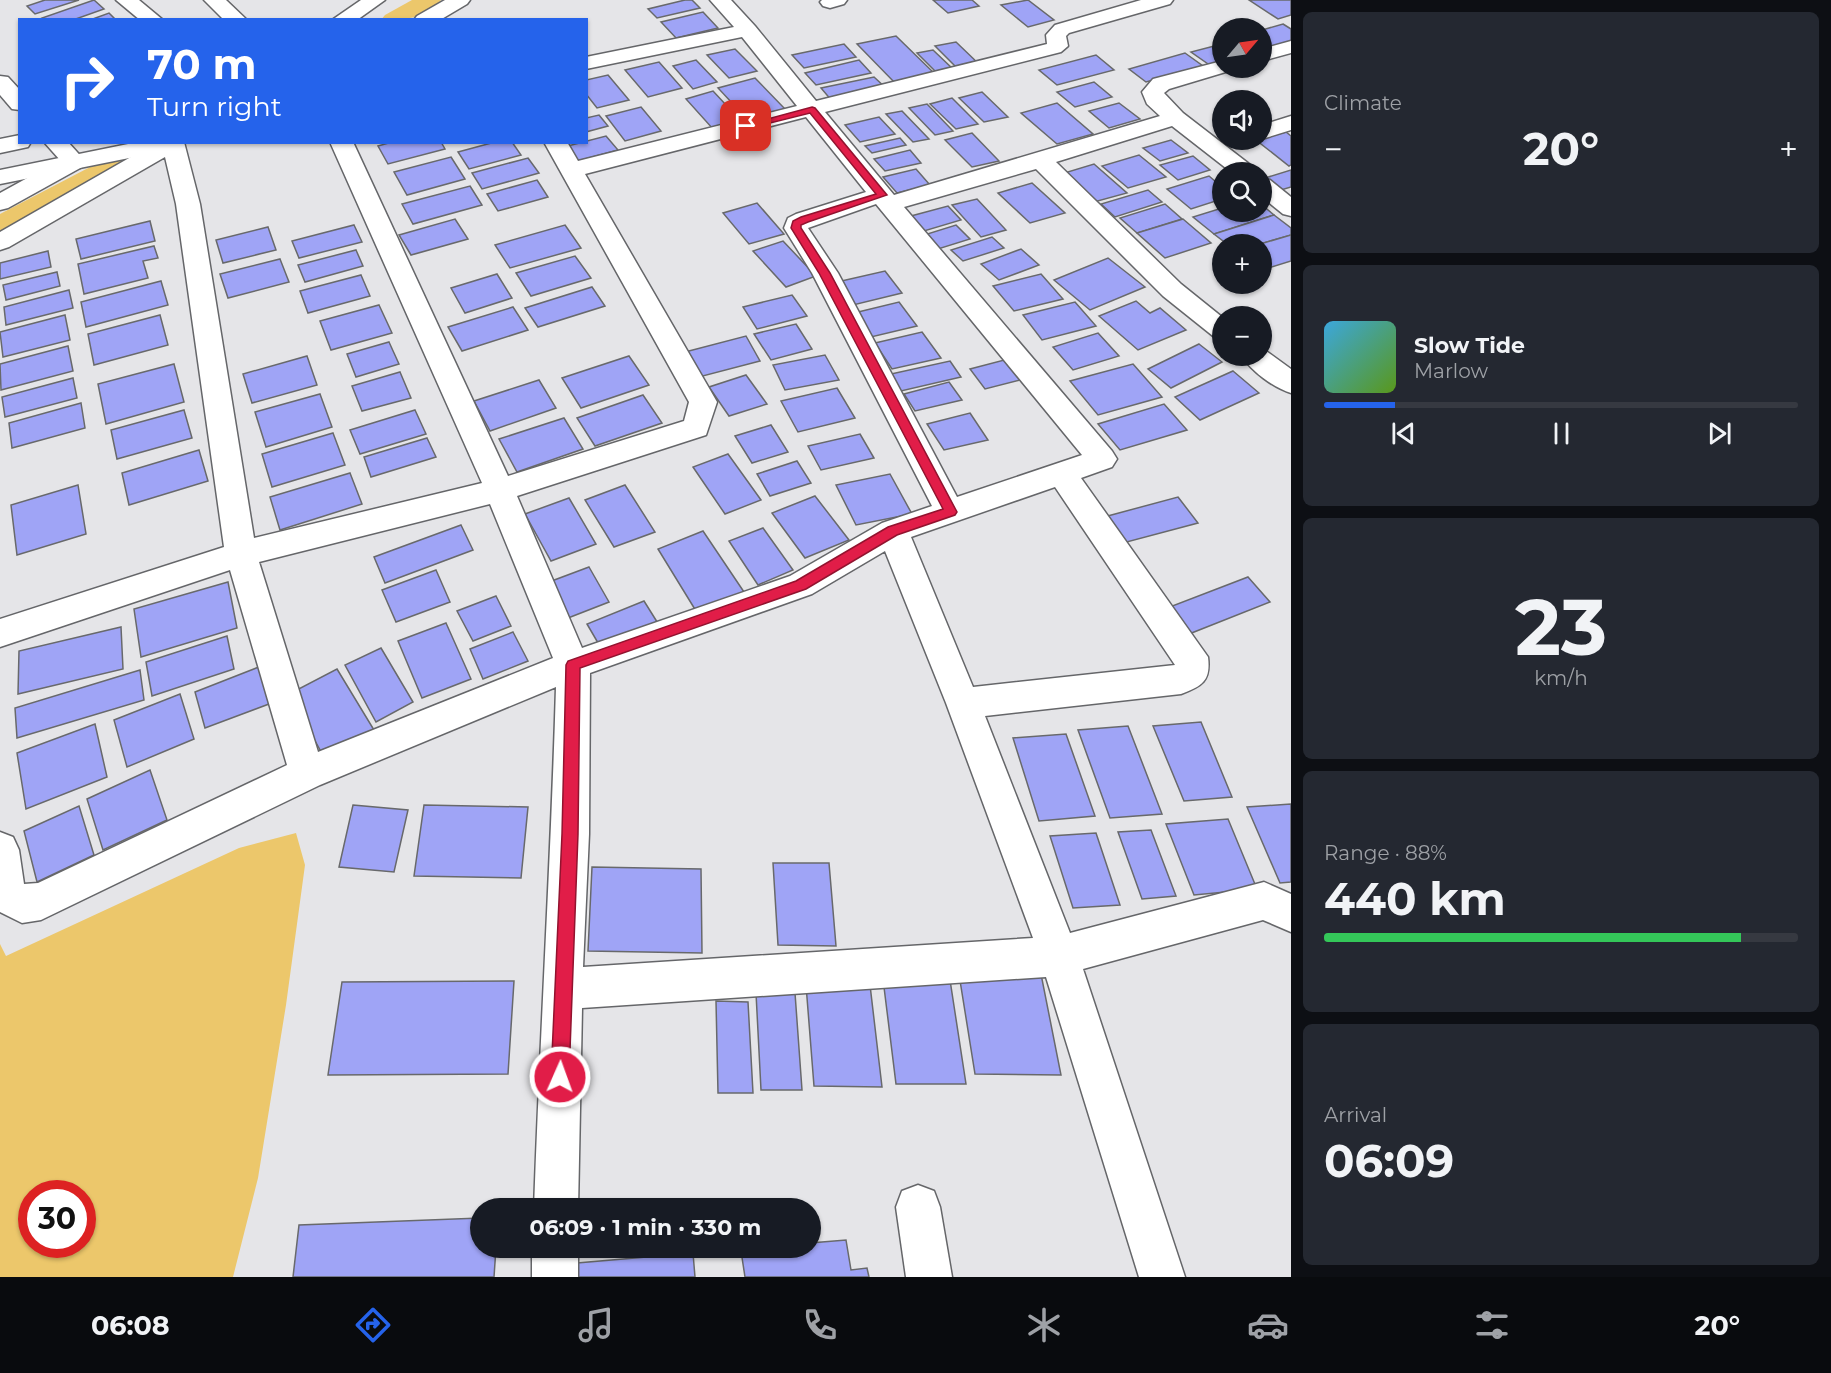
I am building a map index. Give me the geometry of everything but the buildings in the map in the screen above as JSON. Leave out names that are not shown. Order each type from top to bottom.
[{"type":"street","points":[[126,0],[150,18]]},
{"type":"street","points":[[214,0],[235,18]]},
{"type":"street","points":[[345,18],[375,0]]},
{"type":"street","points":[[428,18],[460,0]]},
{"type":"street","points":[[0,850],[7,895],[22,903],[41,901],[307,774],[573,665],[801,585],[893,531],[1102,459],[885,200],[748,30],[720,0]]},
{"type":"street","points":[[571,170],[1053,48],[1058,46],[1056,34],[1062,29],[1163,0]]},
{"type":"street","points":[[588,63],[748,30]]},
{"type":"street","points":[[1272,52],[1291,47]]},
{"type":"street","points":[[1212,70],[1161,84],[1153,92],[1155,99],[1212,146]]},
{"type":"street","points":[[0,82],[18,102]]},
{"type":"street","points":[[951,512],[825,273],[796,228],[796,223],[1041,160],[1175,117]]},
{"type":"street","points":[[1272,129],[1291,123]]},
{"type":"street","points":[[0,146],[18,142]]},
{"type":"street","points":[[57,144],[74,162]]},
{"type":"street","points":[[0,177],[169,144]]},
{"type":"street","points":[[0,242],[169,144]]},
{"type":"street","points":[[169,144],[188,204],[241,554],[307,774]]},
{"type":"street","points":[[342,144],[500,490],[573,665],[570,834],[562,988],[556,1198]]},
{"type":"street","points":[[0,633],[241,554],[500,490],[696,428],[703,402],[556,144]]},
{"type":"street","points":[[1217,150],[1232,162]]},
{"type":"street","points":[[1041,160],[1172,290],[1212,322]]},
{"type":"street","points":[[0,203],[74,162]]},
{"type":"street","points":[[1272,193],[1291,208]]},
{"type":"street","points":[[1269,366],[1291,383]]},
{"type":"street","points":[[963,703],[1181,679],[1193,670],[1191,657],[1061,472]]},
{"type":"street","points":[[893,531],[963,703],[1059,956],[1162,1277]]},
{"type":"street","points":[[562,988],[1059,956],[1264,901],[1291,913]]},
{"type":"street","points":[[918,1207],[929,1277]]},
{"type":"street","points":[[555,1258],[555,1277]]},
{"type":"shaded area","points":[[296,833],[305,865],[286,1005],[258,1178],[233,1277],[0,1277],[0,944],[6,956],[239,848]]},
{"type":"waterway","points":[[397,18],[429,0]]},
{"type":"waterway","points":[[0,226],[155,144]]},
{"type":"route","points":[[560,1077],[570,834],[573,665],[801,585],[893,531],[951,512],[825,273],[796,228],[796,223],[805,219],[882,195],[812,110],[746,126]]}]
